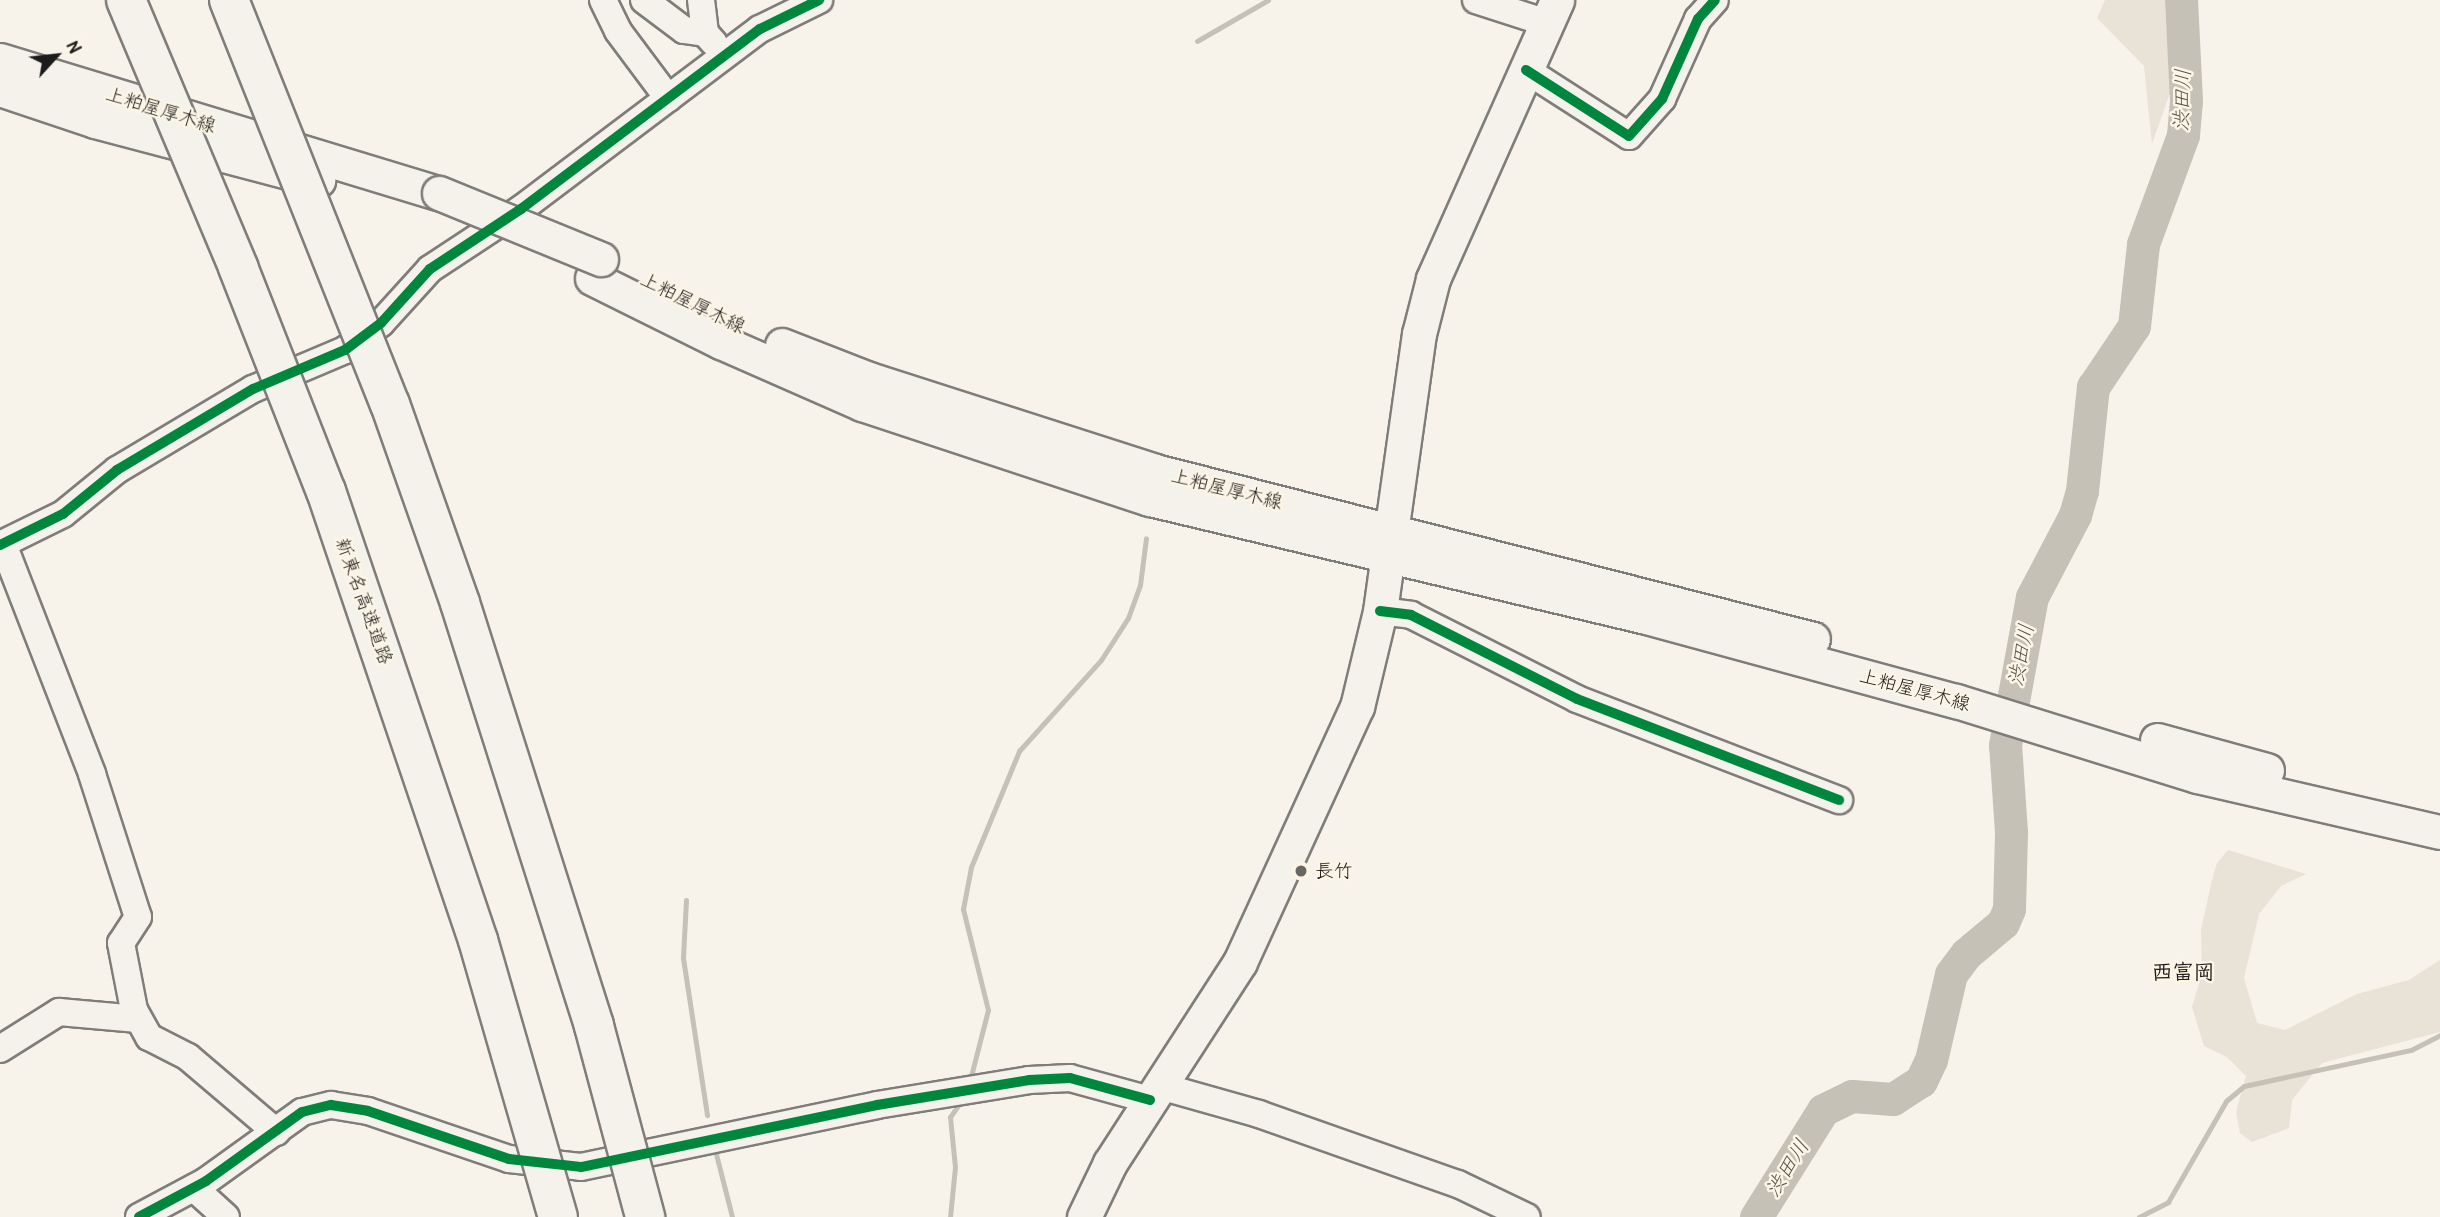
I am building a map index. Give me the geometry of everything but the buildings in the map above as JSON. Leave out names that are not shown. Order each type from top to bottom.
[{"type":"highway","name":"新東名高速道路","points":[[126,0],[238,267],[339,530],[478,940],[558,1217]]},
{"type":"highway","points":[[229,0],[390,404],[460,603],[586,1000],[645,1217]]},
{"type":"main road","points":[[1084,1217],[1110,1163],[1240,962],[1335,761],[1357,707],[1380,611],[1419,334],[1433,279],[1552,12]]},
{"type":"main road","name":"上粕屋厚木線","points":[[0,60],[435,204],[597,268],[733,348],[874,408],[1150,499],[1389,544],[1646,617],[1958,690],[2046,717],[2440,809]]},
{"type":"main road","name":"上粕屋厚木線","points":[[0,89],[95,121],[435,204]]},
{"type":"main road","name":"上粕屋厚木線","points":[[2046,717],[2197,776],[2440,832]]},
{"type":"street","points":[[603,0],[618,31],[667,98]]},
{"type":"street","points":[[644,0],[684,30],[705,33]]},
{"type":"street","points":[[701,0],[705,33],[725,54]]},
{"type":"street","points":[[275,1132],[188,1057],[149,1037],[138,1019],[121,962],[121,943],[138,917],[92,774],[2,544],[62,514],[117,470],[253,389],[345,350],[381,323],[430,269],[521,209],[760,29],[819,0]]},
{"type":"street","points":[[1476,0],[1552,12]]},
{"type":"street","points":[[1526,70],[1629,136],[1662,99],[1698,19],[1715,0]]},
{"type":"street","points":[[1380,611],[1411,615],[1577,699],[1839,800]]},
{"type":"street","points":[[0,1049],[59,1012],[138,1019]]},
{"type":"street","points":[[139,1217],[194,1188],[302,1112],[331,1105],[368,1111],[509,1159],[581,1167],[877,1105],[1029,1080],[1070,1078],[1259,1114],[1494,1198],[1527,1217]]},
{"type":"street","points":[[194,1188],[226,1217]]},
{"type":"shaded area","points":[[2105,0],[2165,0],[2170,93],[2152,144],[2144,66],[2097,18]]},
{"type":"shaded area","points":[[2228,850],[2306,874],[2281,886],[2259,914],[2244,978],[2257,1023],[2285,1030],[2357,994],[2409,980],[2440,960],[2440,1032],[2322,1063],[2292,1100],[2289,1128],[2252,1142],[2240,1133],[2236,1112],[2246,1076],[2227,1057],[2204,1046],[2192,1007],[2202,973],[2201,930],[2212,880],[2217,863]]},
{"type":"waterway","points":[[1197,41],[1268,0]]},
{"type":"waterway","name":"渋田川","points":[[1756,1217],[1823,1110],[1852,1096],[1893,1099],[1921,1081],[1931,1060],[1951,974],[1966,954],[2003,923],[2009,909],[2011,832],[2005,745],[2032,597],[2075,515],[2082,491],[2093,387],[2134,326],[2143,244],[2183,135],[2186,101],[2181,0]]},
{"type":"waterway","points":[[971,1076],[988,1010],[963,909],[971,867],[1019,751],[1101,660],[1128,618],[1140,585],[1146,538]]},
{"type":"waterway","points":[[686,900],[683,958],[707,1115]]},
{"type":"waterway","points":[[2139,1217],[2168,1202],[2226,1101],[2244,1086],[2411,1050],[2440,1035]]},
{"type":"waterway","points":[[950,1217],[955,1167],[950,1117],[959,1104]]},
{"type":"waterway","points":[[716,1154],[732,1217]]},
{"type":"cycle path","points":[[0,545],[63,514],[117,470],[253,389],[345,350],[381,323],[430,269],[521,209],[760,29],[819,0]]},
{"type":"cycle path","points":[[1526,70],[1629,136],[1662,99],[1698,19],[1715,0]]},
{"type":"cycle path","points":[[1380,611],[1411,615],[1577,699],[1839,800]]},
{"type":"cycle path","points":[[139,1217],[206,1181],[302,1112],[331,1105],[368,1111],[509,1159],[581,1167],[877,1105],[1029,1080],[1070,1078],[1150,1100]]},
{"type":"place","name":"長竹","points":[[1301,871]]},
{"type":"district","name":"西富岡","points":[[2183,972]]}]
